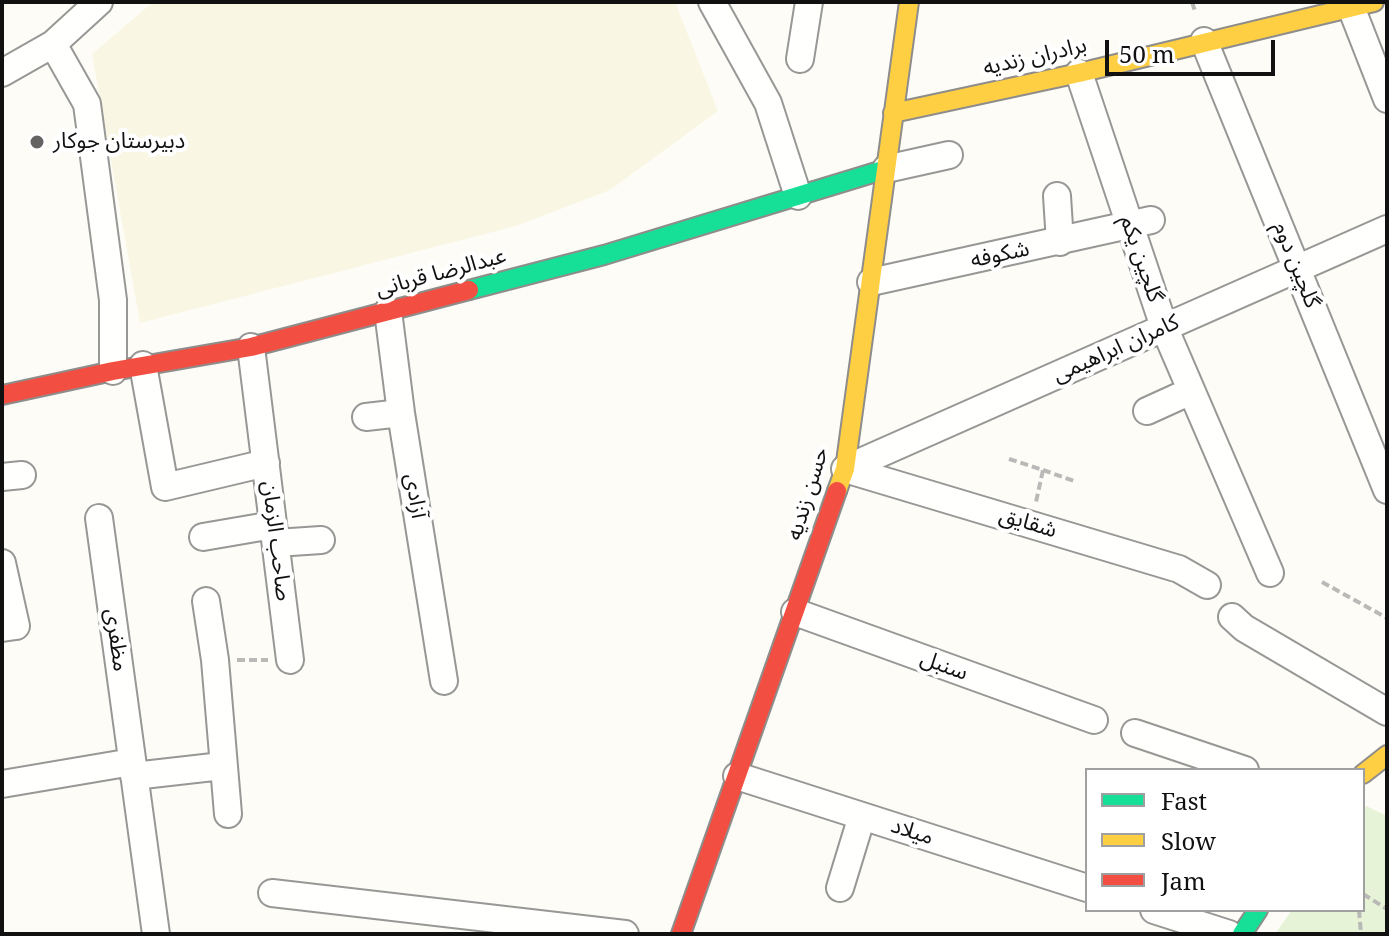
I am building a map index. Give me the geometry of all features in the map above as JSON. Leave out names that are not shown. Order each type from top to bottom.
[{"type":"street","points":[[2,73],[53,44],[99,2]]},
{"type":"street","points":[[712,2],[768,103],[798,196]]},
{"type":"street","points":[[800,59],[809,2]]},
{"type":"street","name":"حسن زندیه","points":[[681,934],[845,469],[909,2]]},
{"type":"street","points":[[1358,4],[1387,99]]},
{"type":"street","name":"برادران زندیه","points":[[893,113],[1079,73],[1358,4]]},
{"type":"street","name":"گلچین دوم","points":[[1204,41],[1387,490]]},
{"type":"street","points":[[53,44],[87,104],[113,300],[113,371]]},
{"type":"street","name":"گلچین یکم","points":[[1079,73],[1140,223],[1164,327],[1270,573]]},
{"type":"street","points":[[886,169],[949,155]]},
{"type":"street","name":"عبدالرضا قربانی","points":[[2,395],[143,365],[251,347],[604,255],[886,169]]},
{"type":"street","points":[[1057,196],[1060,242]]},
{"type":"street","name":"شکوفه","points":[[871,282],[1140,223]]},
{"type":"street","name":"کامران ابراهیمی","points":[[845,469],[1387,229]]},
{"type":"street","name":"آزادی","points":[[388,311],[401,413],[444,681]]},
{"type":"street","name":"صاحب الزمان","points":[[251,347],[290,660]]},
{"type":"street","points":[[143,365],[165,487],[266,463]]},
{"type":"street","points":[[1147,411],[1191,391]]},
{"type":"street","points":[[366,417],[401,413]]},
{"type":"street","name":"شقایق","points":[[845,469],[1179,569],[1207,585]]},
{"type":"street","name":"مظفری","points":[[99,518],[156,934]]},
{"type":"street","points":[[203,537],[275,534],[321,540]]},
{"type":"street","points":[[2,567],[16,626],[2,628]]},
{"type":"street","points":[[206,601],[215,660],[228,814]]},
{"type":"street","name":"سنبل","points":[[795,612],[1094,720]]},
{"type":"street","points":[[1232,617],[1244,628],[1387,712]]},
{"type":"street","points":[[1135,733],[1239,768]]},
{"type":"street","points":[[1365,772],[1387,755]]},
{"type":"street","points":[[2,784],[133,769],[222,766]]},
{"type":"street","name":"میلاد","points":[[737,776],[1085,887]]},
{"type":"street","points":[[840,888],[862,816]]},
{"type":"street","points":[[272,893],[625,934]]},
{"type":"street","points":[[1160,912],[1229,934]]},
{"type":"street","points":[[1242,934],[1257,912]]},
{"type":"path","points":[[1009,459],[1074,481]]},
{"type":"path","points":[[1031,524],[1043,470]]},
{"type":"path","points":[[1322,582],[1387,618]]},
{"type":"path","points":[[215,660],[290,660]]},
{"type":"path","points":[[1365,895],[1387,909]]},
{"type":"path","points":[[1359,912],[1361,934]]},
{"type":"shaded area","points":[[153,2],[675,2],[718,111],[610,190],[516,226],[140,323],[92,54]]},
{"type":"green space","points":[[1365,807],[1387,816],[1387,934],[1275,934],[1291,912],[1365,912]]},
{"type":"traffic: fast","points":[[469,290],[604,255],[886,169]]},
{"type":"traffic: fast","points":[[1242,934],[1257,912]]},
{"type":"traffic: slow","points":[[837,491],[845,469],[909,2]]},
{"type":"traffic: slow","points":[[893,113],[1079,73],[1374,2]]},
{"type":"traffic: slow","points":[[1365,772],[1387,755]]},
{"type":"traffic: jam","points":[[2,395],[113,371],[251,347],[469,290]]},
{"type":"traffic: jam","points":[[681,934],[837,491]]},
{"type":"place","name":"دبیرستان جوکار","points":[[37,142]]}]
